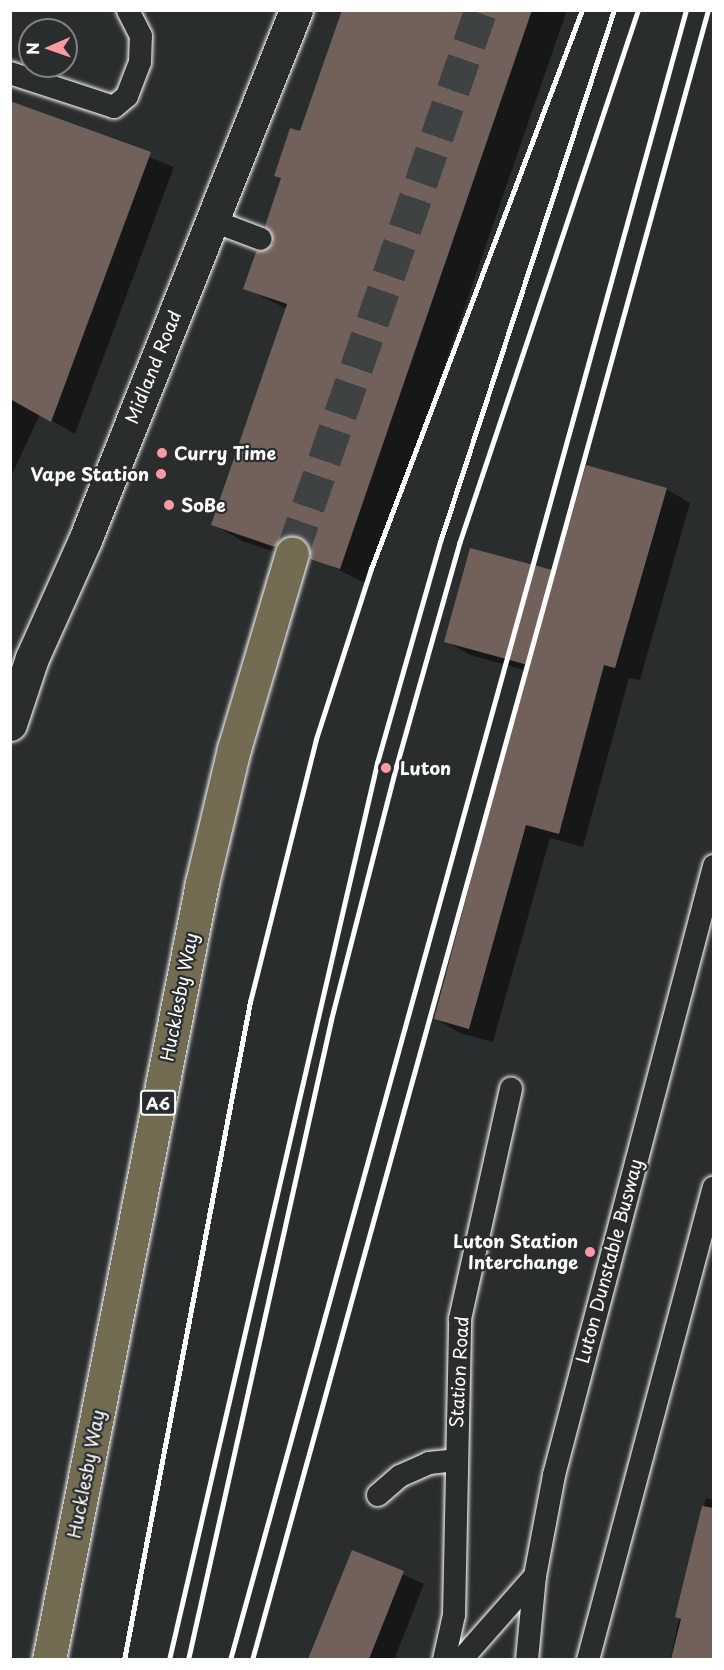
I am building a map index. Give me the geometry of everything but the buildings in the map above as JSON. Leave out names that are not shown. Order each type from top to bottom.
[{"type":"highway","name":"Hucklesby Way","points":[[49,1659],[202,883],[234,749],[292,553]]},
{"type":"street","name":"Midland Road","points":[[10,724],[21,652],[85,540],[296,10]]},
{"type":"lane","points":[[10,73],[114,107],[127,96],[140,62],[141,36],[128,10]]},
{"type":"lane","points":[[211,220],[261,239]]},
{"type":"lane","name":"Luton Dunstable Busway","points":[[527,1659],[535,1576],[554,1475],[714,866]]},
{"type":"lane","name":"Station Road","points":[[444,1659],[454,1615],[460,1319],[511,1089]]},
{"type":"lane","points":[[588,1659],[714,1187]]},
{"type":"lane","points":[[378,1495],[400,1476],[429,1463],[456,1460]]},
{"type":"lane","points":[[461,1659],[535,1576]]},
{"type":"tunnel","points":[[292,553],[481,10]]},
{"type":"railway","points":[[124,1660],[250,1002],[316,739],[371,569],[582,10]]},
{"type":"railway","points":[[169,1660],[377,763],[441,539],[614,10]]},
{"type":"railway","points":[[188,1660],[331,1020],[396,767],[459,544],[638,10]]},
{"type":"railway","points":[[230,1660],[686,10]]},
{"type":"railway","points":[[252,1660],[708,10]]},
{"type":"place","name":"Curry Time","points":[[162,453]]},
{"type":"place","name":"Vape Station","points":[[161,474]]},
{"type":"place","name":"SoBe","points":[[169,505]]},
{"type":"place","name":"Luton","points":[[386,768]]},
{"type":"place","name":"Luton Station Interchange","points":[[590,1252]]}]
